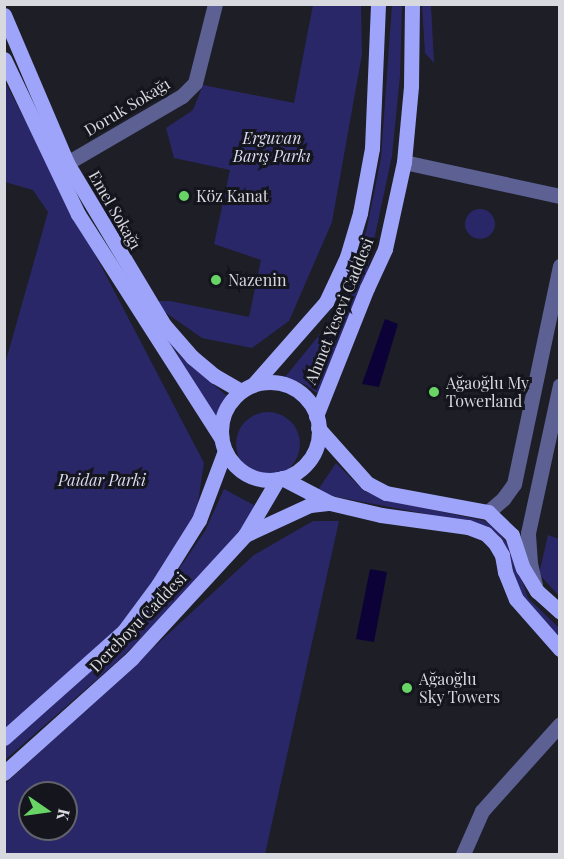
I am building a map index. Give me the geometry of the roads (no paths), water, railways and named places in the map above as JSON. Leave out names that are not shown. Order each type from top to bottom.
[{"type":"main road","name":"Ahmet Yesevi Caddesi","points":[[247,388],[326,302],[347,257],[360,213],[372,148],[378,4]]},
{"type":"main road","name":"Ahmet Yesevi Caddesi","points":[[317,422],[367,288],[385,249],[404,162],[411,86],[412,4]]},
{"type":"main road","name":"Emel Sokağı","points":[[4,15],[67,163],[164,325],[192,357],[215,376],[247,388]]},
{"type":"main road","name":"Emel Sokağı","points":[[4,59],[78,214],[223,445]]},
{"type":"main road","points":[[317,422],[318,440],[308,461],[300,469],[280,478],[257,478],[247,474],[231,460],[223,445],[224,412],[247,388],[269,382],[284,384],[298,391],[309,402],[317,422],[367,483],[386,493],[488,512],[513,535],[523,568],[537,591],[560,612]]},
{"type":"main road","name":"Dereboyu Caddesi","points":[[4,738],[124,631],[158,585],[199,520],[223,445]]},
{"type":"main road","points":[[280,478],[330,503],[468,528],[486,534],[502,555],[505,572],[516,599],[560,649]]},
{"type":"main road","name":"Dereboyu Caddesi","points":[[4,773],[132,658],[245,535],[280,478]]},
{"type":"main road","points":[[245,535],[310,505],[330,503]]},
{"type":"street","name":"Doruk Sokağı","points":[[67,163],[182,96],[195,83],[215,4]]},
{"type":"street","points":[[404,162],[560,196]]},
{"type":"street","points":[[488,512],[503,499],[514,484],[560,266]]},
{"type":"street","points":[[537,591],[530,563],[528,533],[560,385]]},
{"type":"street","points":[[463,855],[482,811],[560,724]]},
{"type":"place","name":"Köz Kanat","points":[[184,196]]},
{"type":"place","name":"Nazenin","points":[[216,280]]},
{"type":"place","name":"Ağaoğlu My Towerland","points":[[434,392]]},
{"type":"place","name":"Ağaoğlu Sky Towers","points":[[407,688]]},
{"type":"park label","name":"Erguvan Barış Parkı","points":[[272,147]]},
{"type":"park label","name":"Paidar Parki","points":[[102,480]]}]
